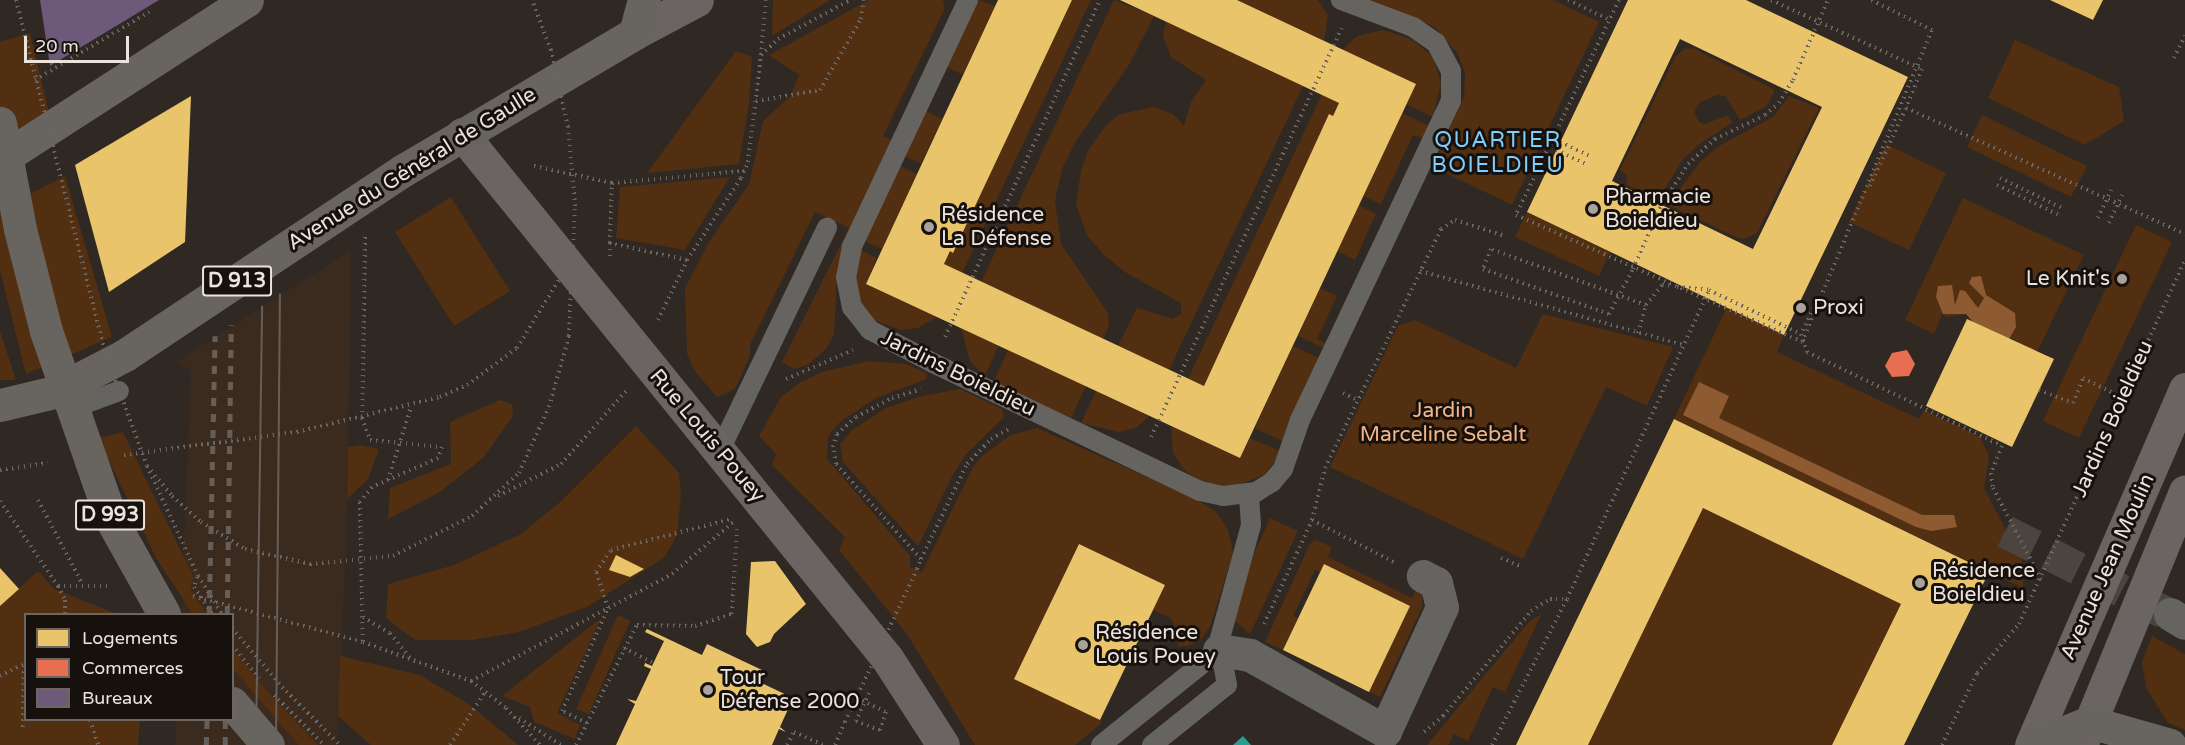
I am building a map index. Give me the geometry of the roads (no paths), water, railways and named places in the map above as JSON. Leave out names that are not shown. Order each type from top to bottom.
[{"type":"main road","points":[[0,160],[247,0]]},
{"type":"main road","points":[[635,33],[644,0]]},
{"type":"main road","name":"Avenue du Général de Gaulle","points":[[0,404],[54,392],[125,355],[462,134],[635,33]]},
{"type":"main road","name":"D 993","points":[[0,123],[29,263],[46,331],[111,519],[175,604]]},
{"type":"main road","points":[[234,705],[268,745]]},
{"type":"main road","points":[[2032,745],[2086,734],[2170,745]]},
{"type":"street","points":[[635,33],[697,0]]},
{"type":"street","name":"Rue Louis Pouey","points":[[462,134],[887,658],[943,745]]},
{"type":"street","name":"Avenue Jean Moulin","points":[[2032,745],[2185,389]]},
{"type":"street","name":"Avenue Jean Moulin","points":[[2086,734],[2185,492]]},
{"type":"street","points":[[1234,653],[1385,731],[1442,607],[1436,583],[1423,576]]},
{"type":"lane","name":"Jardins Boieldieu","points":[[968,0],[847,262],[847,292],[852,308],[859,319],[880,335],[933,363],[1211,495],[1249,494],[1272,482],[1291,456],[1299,420],[1451,102],[1452,70],[1436,43],[1413,27],[1347,3]]},
{"type":"lane","points":[[719,452],[827,228]]},
{"type":"lane","points":[[73,408],[119,392]]},
{"type":"lane","points":[[1152,745],[1227,685],[1234,653],[1223,618],[1251,525],[1249,494]]},
{"type":"lane","points":[[1101,745],[1234,653]]},
{"type":"tunnel","points":[[2005,531],[2165,612]]},
{"type":"tram line","points":[[276,745],[280,295]]},
{"type":"tram line","points":[[256,745],[262,307]]},
{"type":"railway","points":[[227,613],[231,325]]},
{"type":"railway","points":[[209,613],[215,336]]},
{"type":"railway","points":[[206,745],[207,721]]},
{"type":"railway","points":[[225,721],[225,745]]},
{"type":"place","name":"Pharmacie Boieldieu","points":[[1593,209]]},
{"type":"place","name":"Résidence La Défense","points":[[929,227]]},
{"type":"place","name":"Le Knit's","points":[[2122,279]]},
{"type":"place","name":"Proxi","points":[[1801,308]]},
{"type":"place","name":"Résidence Boieldieu","points":[[1920,583]]},
{"type":"place","name":"Résidence Louis Pouey","points":[[1083,645]]},
{"type":"place","name":"Tour Défense 2000","points":[[708,690]]},
{"type":"district","name":"QUARTIER BOIELDIEU","points":[[1498,152]]},
{"type":"park label","name":"Jardin Marceline Sebalt","points":[[1443,423]]}]
